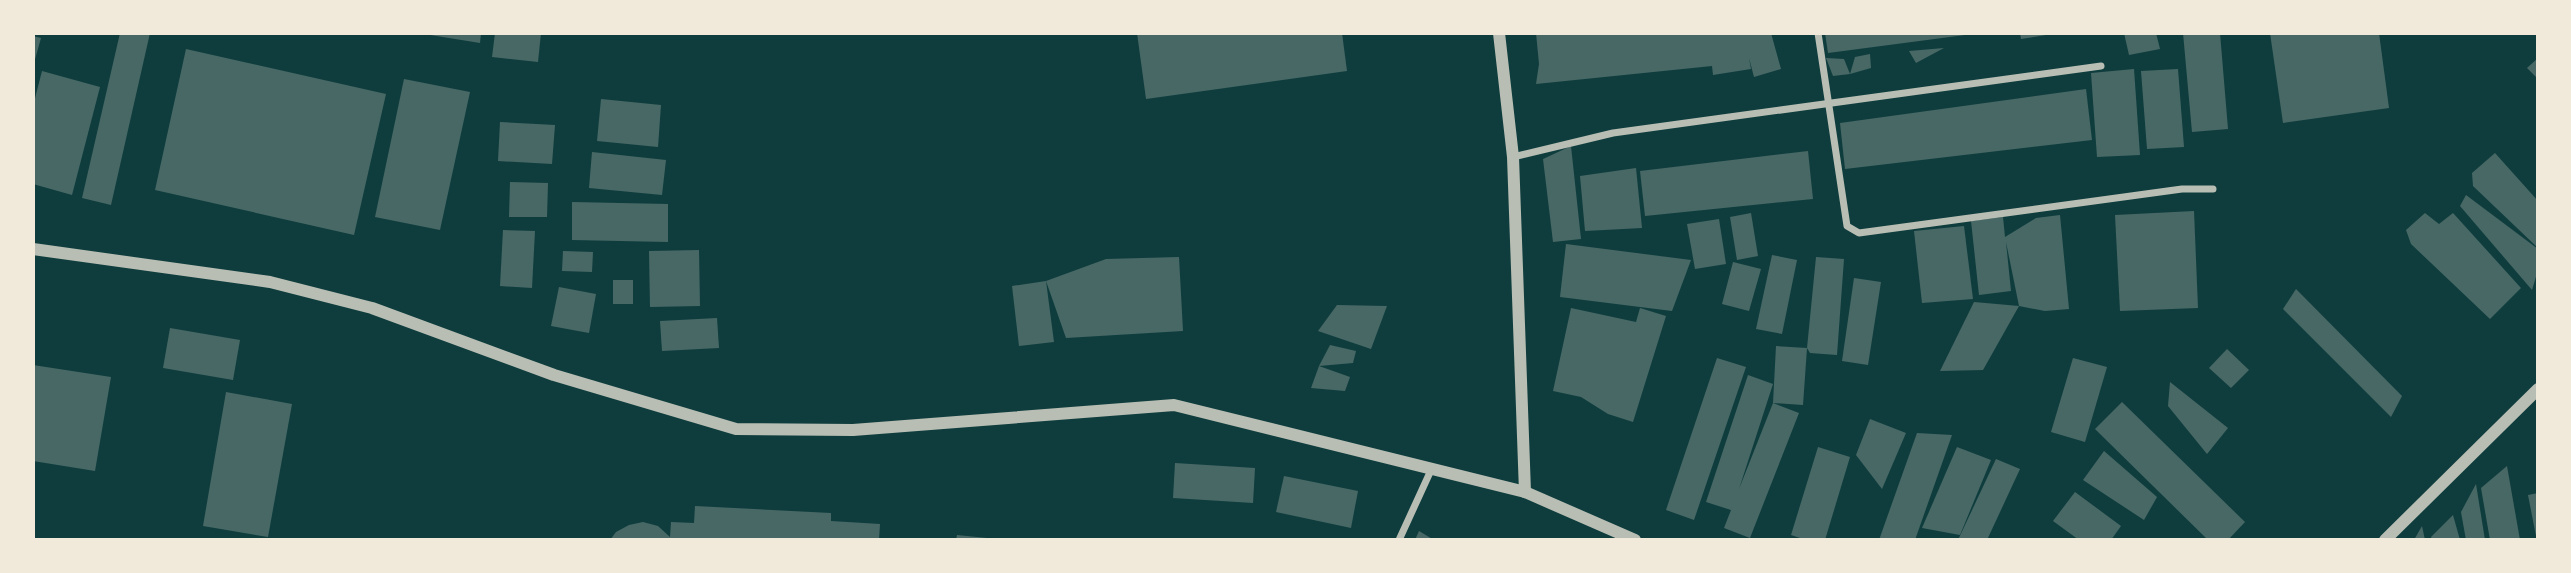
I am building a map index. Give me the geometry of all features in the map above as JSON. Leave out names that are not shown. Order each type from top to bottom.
[{"type":"street","points":[[1499,33],[1513,157],[1525,492]]},
{"type":"street","points":[[1818,33],[1847,226],[1859,233],[2182,189],[2213,189]]},
{"type":"street","points":[[1513,157],[1613,133],[1828,101],[2101,66]]},
{"type":"street","points":[[33,249],[270,282],[372,308],[554,375],[736,429],[853,430],[1174,405],[1525,492],[1635,540]]},
{"type":"street","points":[[2385,540],[2538,388]]},
{"type":"street","points":[[1399,540],[1432,467]]},
{"type":"building","points":[[120,33],[150,33],[111,205],[82,198]]},
{"type":"building","points":[[418,33],[481,33],[480,43]]},
{"type":"building","points":[[495,33],[541,33],[538,62],[492,57]]},
{"type":"building","points":[[1137,33],[1342,33],[1347,71],[1146,99]]},
{"type":"building","points":[[1536,33],[1771,33],[1781,69],[1754,77],[1749,58],[1751,69],[1713,75],[1712,66],[1536,84],[1539,64]]},
{"type":"building","points":[[1825,33],[1965,33],[1965,35],[1828,53]]},
{"type":"building","points":[[2020,33],[2046,33],[2046,35],[2021,39]]},
{"type":"building","points":[[2124,33],[2156,33],[2160,49],[2129,55]]},
{"type":"building","points":[[2183,33],[2220,33],[2228,129],[2192,132]]},
{"type":"building","points":[[2270,33],[2379,33],[2389,108],[2283,123]]},
{"type":"building","points":[[33,36],[41,38],[34,63],[33,63]]},
{"type":"building","points":[[1944,48],[1916,63],[1909,51]]},
{"type":"building","points":[[186,49],[386,94],[354,235],[155,190]]},
{"type":"building","points":[[1870,54],[1871,68],[1850,74],[1855,57]]},
{"type":"building","points":[[1826,58],[1844,59],[1850,74],[1833,76]]},
{"type":"building","points":[[2538,58],[2538,79],[2527,68]]},
{"type":"building","points":[[2134,69],[2140,155],[2097,157],[2091,73]]},
{"type":"building","points":[[2178,69],[2184,147],[2147,149],[2141,71]]},
{"type":"building","points":[[42,71],[100,87],[72,195],[33,184],[33,106]]},
{"type":"building","points":[[404,79],[470,92],[440,230],[375,217]]},
{"type":"building","points":[[2086,89],[2092,140],[1845,169],[1840,123]]},
{"type":"building","points":[[601,99],[661,105],[658,147],[597,141]]},
{"type":"building","points":[[500,122],[555,125],[552,164],[498,161]]},
{"type":"building","points":[[1571,146],[1581,239],[1553,242],[1543,159]]},
{"type":"building","points":[[1808,151],[1813,199],[1645,216],[1640,171]]},
{"type":"building","points":[[592,152],[666,160],[662,195],[589,188]]},
{"type":"building","points":[[2495,153],[2538,201],[2538,248],[2473,186],[2472,173]]},
{"type":"building","points":[[1636,168],[1642,228],[1585,231],[1580,176]]},
{"type":"building","points":[[510,182],[548,183],[547,217],[509,217]]},
{"type":"building","points":[[2466,195],[2538,249],[2538,270],[2532,290],[2460,206]]},
{"type":"building","points":[[572,202],[668,204],[668,242],[572,240]]},
{"type":"building","points":[[2194,211],[2198,308],[2120,311],[2115,215]]},
{"type":"building","points":[[1751,213],[1758,256],[1737,260],[1730,217]]},
{"type":"building","points":[[2425,213],[2439,224],[2453,213],[2521,288],[2490,319],[2411,244],[2406,230]]},
{"type":"building","points":[[2060,215],[2069,309],[2045,311],[2019,306],[2006,242],[2011,291],[1979,295],[1971,221],[2003,217],[2005,237],[2036,218]]},
{"type":"building","points":[[1719,219],[1726,264],[1695,269],[1687,224]]},
{"type":"building","points":[[1964,226],[1973,299],[1922,303],[1914,231]]},
{"type":"building","points":[[503,230],[535,231],[532,288],[500,286]]},
{"type":"building","points":[[1566,244],[1691,260],[1672,311],[1560,297]]},
{"type":"building","points":[[699,250],[700,306],[650,307],[649,251]]},
{"type":"building","points":[[563,251],[593,252],[592,272],[562,271]]},
{"type":"building","points":[[1772,255],[1797,260],[1782,334],[1756,329]]},
{"type":"building","points":[[1179,257],[1183,331],[1066,338],[1046,281],[1106,259]]},
{"type":"building","points":[[1816,257],[1844,259],[1837,355],[1810,353],[1807,348]]},
{"type":"building","points":[[1733,262],[1761,269],[1749,311],[1722,304]]},
{"type":"building","points":[[1854,278],[1881,282],[1868,365],[1842,361]]},
{"type":"building","points":[[613,280],[633,280],[633,304],[613,304]]},
{"type":"building","points":[[1046,281],[1054,342],[1019,346],[1012,286]]},
{"type":"building","points":[[559,287],[596,294],[589,333],[551,326]]},
{"type":"building","points":[[2296,289],[2402,396],[2391,417],[2283,309]]},
{"type":"building","points":[[1974,302],[2019,306],[1983,370],[1940,371]]},
{"type":"building","points":[[1337,305],[1387,306],[1371,349],[1318,331]]},
{"type":"building","points":[[1571,308],[1636,322],[1640,308],[1666,316],[1633,422],[1608,414],[1581,397],[1553,391]]},
{"type":"building","points":[[717,318],[719,348],[662,351],[660,321]]},
{"type":"building","points":[[170,328],[240,340],[233,380],[163,368]]},
{"type":"building","points":[[1330,345],[1356,351],[1353,363],[1319,366]]},
{"type":"building","points":[[1776,346],[1807,348],[1803,405],[1773,403]]},
{"type":"building","points":[[2227,349],[2249,370],[2231,388],[2209,368]]},
{"type":"building","points":[[1717,358],[1746,367],[1694,520],[1666,510]]},
{"type":"building","points":[[2073,358],[2107,367],[2085,442],[2051,432]]},
{"type":"building","points":[[33,365],[111,377],[95,471],[33,461]]},
{"type":"building","points":[[1319,366],[1350,377],[1345,391],[1311,388]]},
{"type":"building","points":[[1748,375],[1773,384],[1739,489],[1773,403],[1799,413],[1750,538],[1724,528],[1731,510],[1706,502]]},
{"type":"building","points":[[2170,382],[2228,428],[2207,454],[2168,406]]},
{"type":"building","points":[[226,392],[292,404],[268,537],[203,526]]},
{"type":"building","points":[[2122,402],[2245,522],[2228,540],[2208,540],[2095,429]]},
{"type":"building","points":[[1870,419],[1906,433],[1882,489],[1856,455]]},
{"type":"building","points":[[1917,433],[1952,435],[1915,540],[1879,540]]},
{"type":"building","points":[[1818,447],[1850,457],[1825,540],[1806,540],[1791,535]]},
{"type":"building","points":[[1957,447],[1991,460],[1960,535],[1922,528]]},
{"type":"building","points":[[2104,451],[2157,497],[2144,520],[2083,480]]},
{"type":"building","points":[[1996,459],[2020,469],[1987,540],[1958,540]]},
{"type":"building","points":[[1175,463],[1255,468],[1253,503],[1173,498]]},
{"type":"building","points":[[2507,466],[2520,540],[2490,540],[2481,488]]},
{"type":"building","points":[[1284,476],[1358,491],[1351,528],[1276,512]]},
{"type":"building","points":[[2476,484],[2485,540],[2466,540],[2461,512]]},
{"type":"building","points":[[2075,492],[2121,526],[2111,540],[2079,540],[2053,521]]},
{"type":"building","points":[[2538,493],[2538,535],[2536,536],[2528,495]]},
{"type":"building","points":[[695,506],[831,513],[831,521],[880,524],[879,540],[610,540],[616,532],[643,522],[658,526],[670,537],[671,522],[694,523]]},
{"type":"building","points":[[2453,515],[2460,540],[2432,540],[2431,537]]},
{"type":"building","points":[[2422,526],[2425,540],[2414,540]]},
{"type":"building","points":[[1419,531],[1434,540],[1415,540]]},
{"type":"building","points":[[957,535],[987,538],[956,540]]}]
